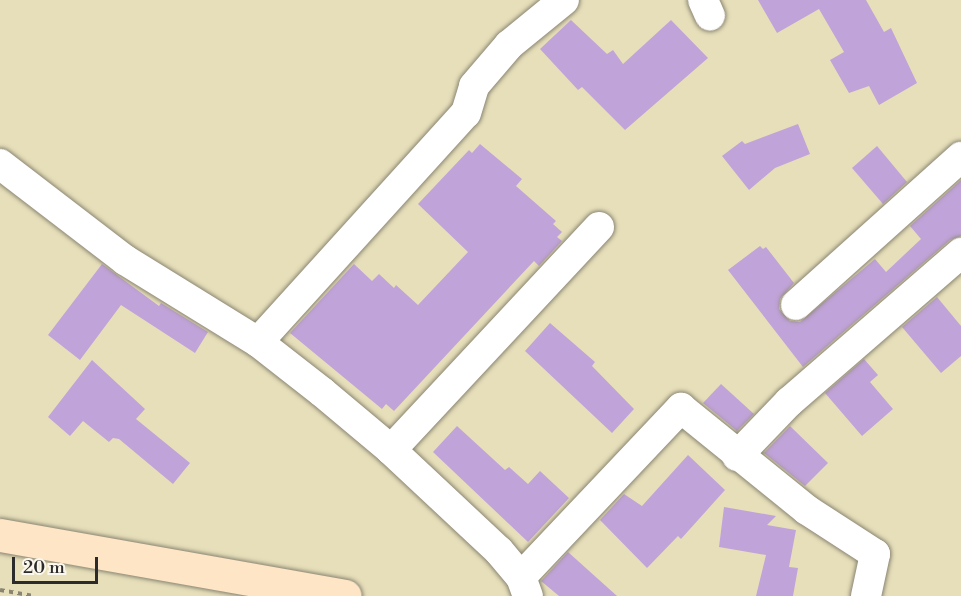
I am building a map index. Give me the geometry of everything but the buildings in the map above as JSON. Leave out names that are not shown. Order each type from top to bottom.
[{"type":"main road","points":[[0,535],[345,596]]},
{"type":"street","points":[[258,342],[466,113],[474,86],[509,45],[564,0]]},
{"type":"street","points":[[796,305],[961,157]]},
{"type":"street","points":[[0,164],[125,260],[258,342],[391,450],[525,586],[681,408],[737,456],[807,510],[875,554],[866,596]]},
{"type":"street","points":[[391,450],[599,227]]},
{"type":"street","points":[[737,456],[789,402],[961,253]]},
{"type":"path","points":[[0,590],[33,596]]}]
